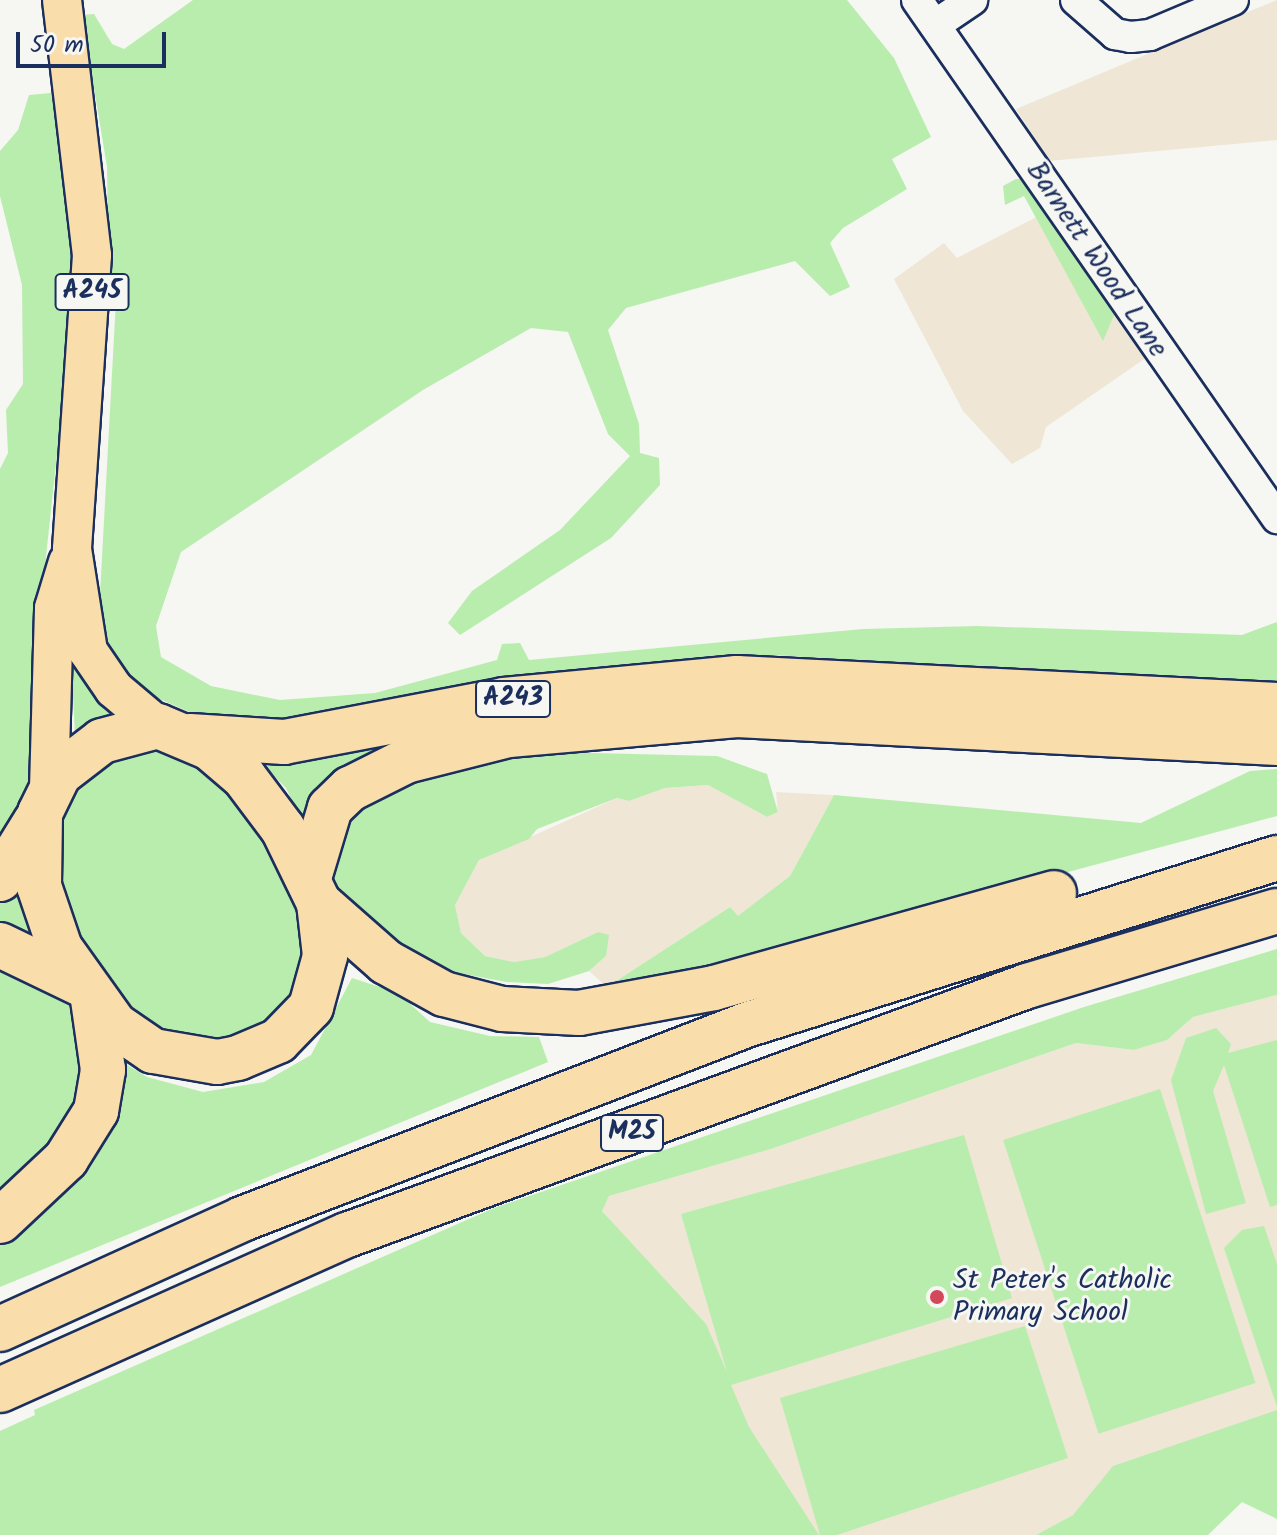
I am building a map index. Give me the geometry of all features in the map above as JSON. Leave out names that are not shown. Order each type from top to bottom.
[{"type":"highway","name":"A243","points":[[174,731],[284,742],[504,700],[737,678],[1277,705]]},
{"type":"highway","name":"A243","points":[[314,891],[330,808],[350,789],[406,761],[509,735],[737,715],[1277,743]]},
{"type":"highway","points":[[0,879],[16,863],[44,801],[77,756],[102,741],[174,731],[244,777],[283,829],[314,891],[323,979],[297,1025],[258,1051],[217,1062],[153,1051],[134,1041],[88,993],[36,957],[0,945]]},
{"type":"highway","points":[[0,1221],[66,1159],[96,1111],[103,1070],[88,993],[60,948],[39,886],[44,801]]},
{"type":"highway","name":"M25","points":[[0,1329],[269,1208],[746,1025],[1148,895],[1277,858]]},
{"type":"highway","name":"M25","points":[[314,891],[386,962],[444,994],[502,1009],[579,1013],[714,988],[1059,892],[1148,895]]},
{"type":"highway","name":"M25","points":[[0,1390],[347,1235],[1027,986],[1277,911]]},
{"type":"main road","name":"A245","points":[[62,0],[84,146],[92,255],[72,549],[88,651],[114,689],[174,731]]},
{"type":"main road","name":"A245","points":[[44,801],[54,608],[72,549]]},
{"type":"street","name":"Barnett Wood Lane","points":[[917,0],[1277,518]]},
{"type":"street","points":[[935,25],[972,0]]},
{"type":"street","points":[[1076,0],[1115,34],[1131,37],[1160,31],[1233,0]]},
{"type":"shaded area","points":[[1277,0],[1277,140],[1049,161],[1016,109]]},
{"type":"shaded area","points":[[1052,209],[1150,355],[1046,427],[1040,448],[1012,464],[963,411],[894,279],[944,243],[957,258]]},
{"type":"shaded area","points":[[708,785],[767,817],[778,812],[776,792],[834,795],[790,876],[738,917],[730,907],[607,987],[589,971],[606,956],[598,932],[545,957],[514,962],[485,956],[461,933],[455,905],[479,860],[617,798],[629,801],[665,788]]},
{"type":"shaded area","name":"St Peter's Catholic Primary School","points":[[1277,995],[1277,1438],[1073,1515],[1036,1535],[309,1535],[642,1259],[602,1210],[609,1196],[771,1149],[1076,1043],[1134,1050],[1167,1040],[1193,1017]]},
{"type":"green space","points":[[193,0],[847,0],[894,58],[931,137],[892,159],[907,189],[843,228],[830,243],[850,287],[830,296],[795,261],[626,308],[608,330],[639,424],[640,453],[659,458],[660,485],[611,538],[460,635],[448,623],[472,591],[560,530],[630,456],[608,434],[568,332],[531,328],[423,390],[181,552],[156,626],[161,657],[211,686],[280,700],[375,693],[497,660],[502,644],[520,643],[529,660],[863,629],[977,626],[1242,635],[1277,622],[1277,687],[772,655],[625,668],[291,724],[201,717],[155,697],[119,668],[98,631],[116,300],[109,295],[107,167],[82,15],[94,14],[112,44],[124,49]]},
{"type":"green space","points":[[62,92],[75,289],[46,556],[41,728],[25,795],[0,846],[0,469],[8,453],[6,410],[23,384],[22,285],[0,196],[0,151],[18,130],[29,95]]},
{"type":"green space","points":[[1016,179],[1031,179],[1109,292],[1114,315],[1103,341],[1024,196],[1005,205],[1003,186]]},
{"type":"green space","points":[[69,614],[81,675],[113,716],[75,735]]},
{"type":"green space","points":[[445,729],[339,766],[300,817],[286,788],[262,764]]},
{"type":"green space","points":[[163,747],[226,779],[290,867],[310,963],[288,1018],[191,1053],[124,1015],[56,899],[62,801],[107,755]]},
{"type":"green space","points":[[504,751],[717,756],[767,774],[778,812],[767,817],[708,785],[665,788],[629,801],[617,798],[537,829],[529,839],[479,860],[455,905],[461,933],[485,956],[514,962],[545,957],[598,932],[609,935],[606,956],[589,971],[548,984],[506,982],[443,970],[392,949],[341,901],[330,866],[336,831],[390,786]]},
{"type":"green space","points":[[1277,769],[1277,816],[837,934],[776,956],[607,987],[730,907],[738,916],[790,876],[834,795],[1141,823],[1250,771]]},
{"type":"green space","points":[[17,880],[22,906],[32,932],[0,926],[0,896]]},
{"type":"green space","points":[[1277,949],[1277,995],[1193,1017],[1167,1040],[1134,1050],[1076,1043],[771,1149],[609,1196],[602,1211],[706,1324],[727,1372],[681,1214],[964,1135],[1012,1298],[731,1385],[749,1427],[819,1535],[0,1535],[0,1431],[35,1415],[34,1410],[494,1208],[1084,1007]]},
{"type":"green space","points":[[0,957],[68,998],[87,1036],[87,1104],[0,1209]]},
{"type":"green space","points":[[352,978],[398,993],[430,1022],[490,1036],[539,1037],[548,1062],[0,1287],[0,1242],[124,1063],[147,1077],[203,1092],[264,1082],[311,1055]]},
{"type":"green space","points":[[1216,1028],[1231,1044],[1228,1053],[1277,1040],[1277,1205],[1270,1207],[1224,1065],[1213,1091],[1246,1203],[1206,1214],[1171,1080],[1186,1038]]},
{"type":"green space","points":[[1160,1089],[1255,1383],[1099,1434],[1003,1140]]},
{"type":"green space","points":[[1264,1226],[1277,1264],[1277,1407],[1224,1248],[1242,1230]]},
{"type":"green space","points":[[1025,1326],[1068,1458],[837,1535],[820,1535],[780,1398]]},
{"type":"green space","points":[[1277,1410],[1277,1519],[1242,1502],[1208,1535],[1036,1535],[1073,1515],[1113,1466]]},
{"type":"place","name":"St Peter's Catholic Primary School","points":[[937,1297]]}]
